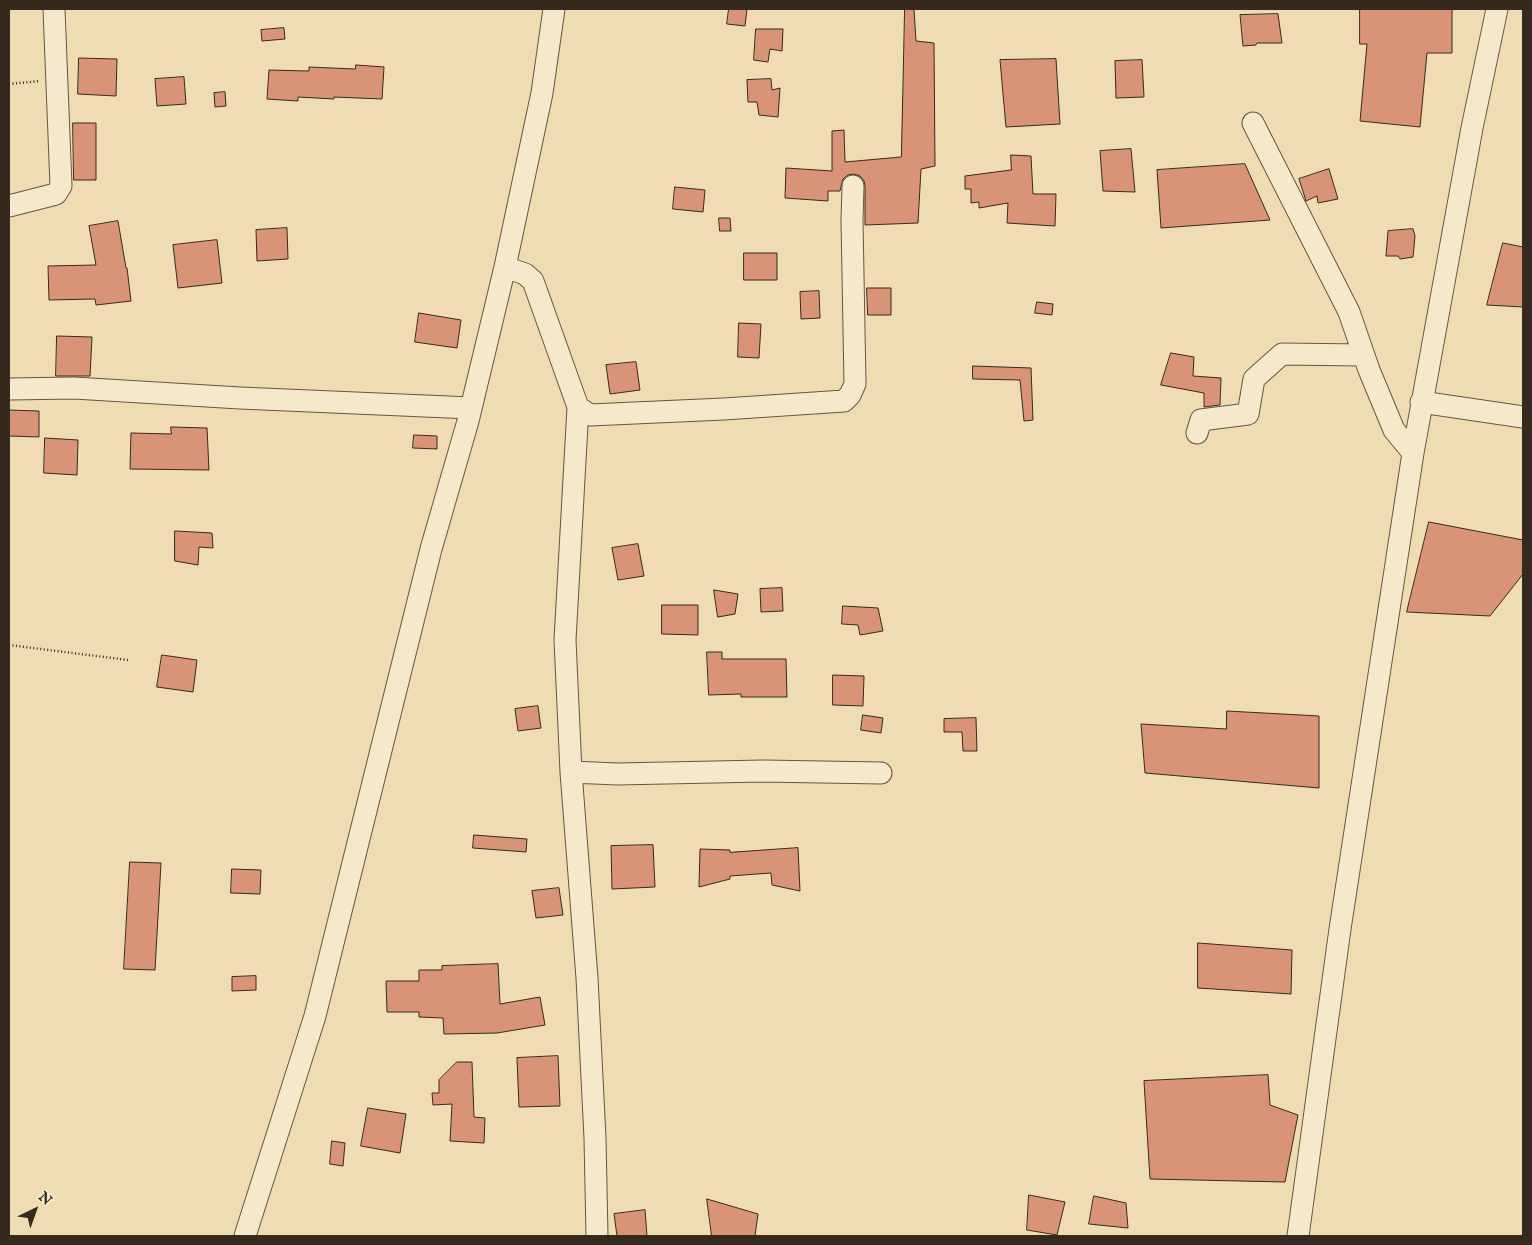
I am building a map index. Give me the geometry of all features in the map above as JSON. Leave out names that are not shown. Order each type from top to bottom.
[{"type":"street","points":[[9,206],[56,194],[61,186],[54,9]]},
{"type":"street","points":[[245,1236],[314,1016],[431,549],[471,408],[505,267],[542,93],[554,9]]},
{"type":"street","points":[[1298,1236],[1340,929],[1413,453],[1472,128],[1497,9]]},
{"type":"street","points":[[1253,123],[1349,312],[1363,355],[1394,430],[1413,453]]},
{"type":"street","points":[[578,407],[590,415],[844,401],[856,384],[852,220],[853,186]]},
{"type":"street","points":[[505,267],[525,274],[534,281],[578,407],[565,640],[571,772],[587,978],[595,1138],[597,1236]]},
{"type":"street","points":[[1197,432],[1201,420],[1248,414],[1254,379],[1282,354],[1363,355]]},
{"type":"street","points":[[9,389],[74,388],[240,398],[471,408]]},
{"type":"street","points":[[1422,402],[1523,417]]},
{"type":"street","points":[[571,772],[617,774],[763,771],[881,772]]},
{"type":"path","points":[[9,84],[57,80]]},
{"type":"path","points":[[9,644],[128,660]]},
{"type":"building","points":[[729,9],[747,9],[745,26],[727,24]]},
{"type":"building","points":[[905,9],[914,9],[916,41],[934,43],[935,166],[921,169],[918,223],[865,225],[864,181],[860,176],[854,174],[848,175],[843,179],[840,191],[828,191],[828,201],[785,198],[786,168],[832,171],[832,131],[844,130],[845,162],[901,157]]},
{"type":"building","points":[[1360,9],[1452,9],[1452,53],[1427,53],[1420,127],[1360,121],[1367,44],[1360,44]]},
{"type":"building","points":[[1278,14],[1282,43],[1257,43],[1256,45],[1243,46],[1240,15]]},
{"type":"building","points":[[284,28],[285,39],[262,41],[261,30]]},
{"type":"building","points":[[756,29],[783,29],[782,51],[770,49],[768,62],[754,60]]},
{"type":"building","points":[[79,58],[117,59],[116,96],[78,94]]},
{"type":"building","points":[[1056,59],[1060,124],[1006,127],[1000,60]]},
{"type":"building","points":[[1142,60],[1144,97],[1116,98],[1115,61]]},
{"type":"building","points":[[356,65],[384,67],[382,99],[298,97],[298,101],[267,99],[269,70],[309,71],[309,67],[355,69]]},
{"type":"building","points":[[184,77],[186,104],[157,106],[155,79]]},
{"type":"building","points":[[771,79],[772,90],[780,88],[778,117],[759,115],[757,102],[748,102],[747,80]]},
{"type":"building","points":[[225,92],[226,106],[215,107],[214,93]]},
{"type":"building","points":[[73,123],[96,123],[96,180],[74,180]]},
{"type":"building","points":[[1131,149],[1135,192],[1103,191],[1100,151]]},
{"type":"building","points":[[1011,155],[1031,156],[1033,194],[1056,194],[1055,226],[1007,223],[1008,203],[979,208],[979,202],[971,203],[971,189],[965,189],[965,176],[1011,170]]},
{"type":"building","points":[[1245,164],[1270,220],[1161,228],[1157,170]]},
{"type":"building","points":[[1329,169],[1338,199],[1318,203],[1317,196],[1306,201],[1299,179]]},
{"type":"building","points":[[675,187],[705,190],[703,212],[673,209]]},
{"type":"building","points":[[719,218],[730,218],[731,231],[720,231]]},
{"type":"building","points":[[118,221],[131,301],[96,305],[95,299],[49,300],[48,266],[96,265],[89,226]]},
{"type":"building","points":[[287,228],[288,259],[257,261],[256,230]]},
{"type":"building","points":[[1413,229],[1415,236],[1413,257],[1400,259],[1398,256],[1386,256],[1388,231]]},
{"type":"building","points":[[217,240],[222,283],[178,288],[173,245]]},
{"type":"building","points":[[1503,243],[1523,247],[1523,307],[1487,305]]},
{"type":"building","points":[[744,253],[777,253],[777,280],[744,280]]},
{"type":"building","points":[[867,288],[891,288],[891,315],[868,315]]},
{"type":"building","points":[[819,291],[820,318],[801,319],[800,292]]},
{"type":"building","points":[[1037,302],[1053,304],[1052,315],[1035,313]]},
{"type":"building","points":[[419,313],[461,320],[457,348],[415,342]]},
{"type":"building","points":[[739,323],[761,324],[759,358],[738,357]]},
{"type":"building","points":[[57,336],[92,337],[90,376],[56,376]]},
{"type":"building","points":[[1171,353],[1194,357],[1193,376],[1221,378],[1220,405],[1204,407],[1204,393],[1161,385]]},
{"type":"building","points":[[636,362],[640,390],[610,394],[606,365]]},
{"type":"building","points":[[973,366],[1031,368],[1033,420],[1024,421],[1020,380],[973,379]]},
{"type":"building","points":[[9,410],[39,411],[39,437],[9,436]]},
{"type":"building","points":[[171,427],[207,428],[209,470],[130,469],[131,433],[171,434]]},
{"type":"building","points":[[414,435],[437,436],[437,449],[413,448]]},
{"type":"building","points":[[45,438],[78,440],[77,475],[44,473]]},
{"type":"building","points":[[1429,522],[1523,540],[1523,574],[1490,616],[1407,612]]},
{"type":"building","points":[[175,531],[212,533],[213,548],[199,547],[198,565],[175,561]]},
{"type":"building","points":[[638,544],[644,576],[618,580],[612,548]]},
{"type":"building","points":[[782,588],[783,611],[761,612],[760,589]]},
{"type":"building","points":[[714,590],[738,594],[735,614],[718,617]]},
{"type":"building","points":[[662,605],[698,605],[698,635],[662,634]]},
{"type":"building","points":[[843,606],[878,608],[883,631],[860,635],[858,625],[842,624]]},
{"type":"building","points":[[707,652],[722,652],[722,659],[786,659],[787,697],[741,697],[741,694],[709,695]]},
{"type":"building","points":[[162,655],[197,660],[193,692],[157,687]]},
{"type":"building","points":[[833,675],[864,676],[863,706],[833,705]]},
{"type":"building","points":[[538,706],[541,728],[518,731],[515,709]]},
{"type":"building","points":[[1227,711],[1319,716],[1319,788],[1145,773],[1141,724],[1226,729]]},
{"type":"building","points":[[863,715],[883,718],[881,733],[861,730]]},
{"type":"building","points":[[976,718],[977,751],[963,751],[962,732],[944,732],[944,719]]},
{"type":"building","points":[[474,835],[527,839],[526,852],[473,848]]},
{"type":"building","points":[[653,845],[655,887],[612,889],[611,846]]},
{"type":"building","points":[[798,848],[800,891],[772,885],[771,873],[730,876],[730,879],[699,887],[700,849],[730,850],[730,852]]},
{"type":"building","points":[[130,862],[161,863],[155,970],[124,969]]},
{"type":"building","points":[[232,869],[261,870],[260,894],[231,893]]},
{"type":"building","points":[[559,888],[563,915],[536,918],[532,891]]},
{"type":"building","points":[[1198,943],[1292,950],[1291,994],[1198,988]]},
{"type":"building","points":[[498,964],[500,1004],[540,997],[545,1025],[497,1033],[444,1034],[443,1018],[419,1017],[419,1012],[387,1012],[386,981],[419,981],[419,970],[442,970],[442,966]]},
{"type":"building","points":[[256,976],[256,990],[232,991],[232,977]]},
{"type":"building","points":[[558,1056],[560,1106],[519,1107],[517,1058]]},
{"type":"building","points":[[457,1062],[472,1062],[474,1117],[485,1118],[484,1143],[450,1141],[452,1104],[433,1105],[432,1093],[439,1093],[439,1080]]},
{"type":"building","points":[[1268,1075],[1270,1105],[1298,1115],[1285,1182],[1150,1179],[1144,1081]]},
{"type":"building","points":[[368,1108],[406,1114],[400,1153],[361,1146]]},
{"type":"building","points":[[332,1141],[345,1143],[343,1166],[330,1164]]},
{"type":"building","points":[[1029,1195],[1065,1202],[1057,1235],[1027,1230]]},
{"type":"building","points":[[1094,1196],[1126,1203],[1128,1228],[1089,1224]]},
{"type":"building","points":[[707,1199],[758,1214],[755,1236],[712,1236]]},
{"type":"building","points":[[645,1210],[647,1236],[617,1236],[614,1214]]}]
